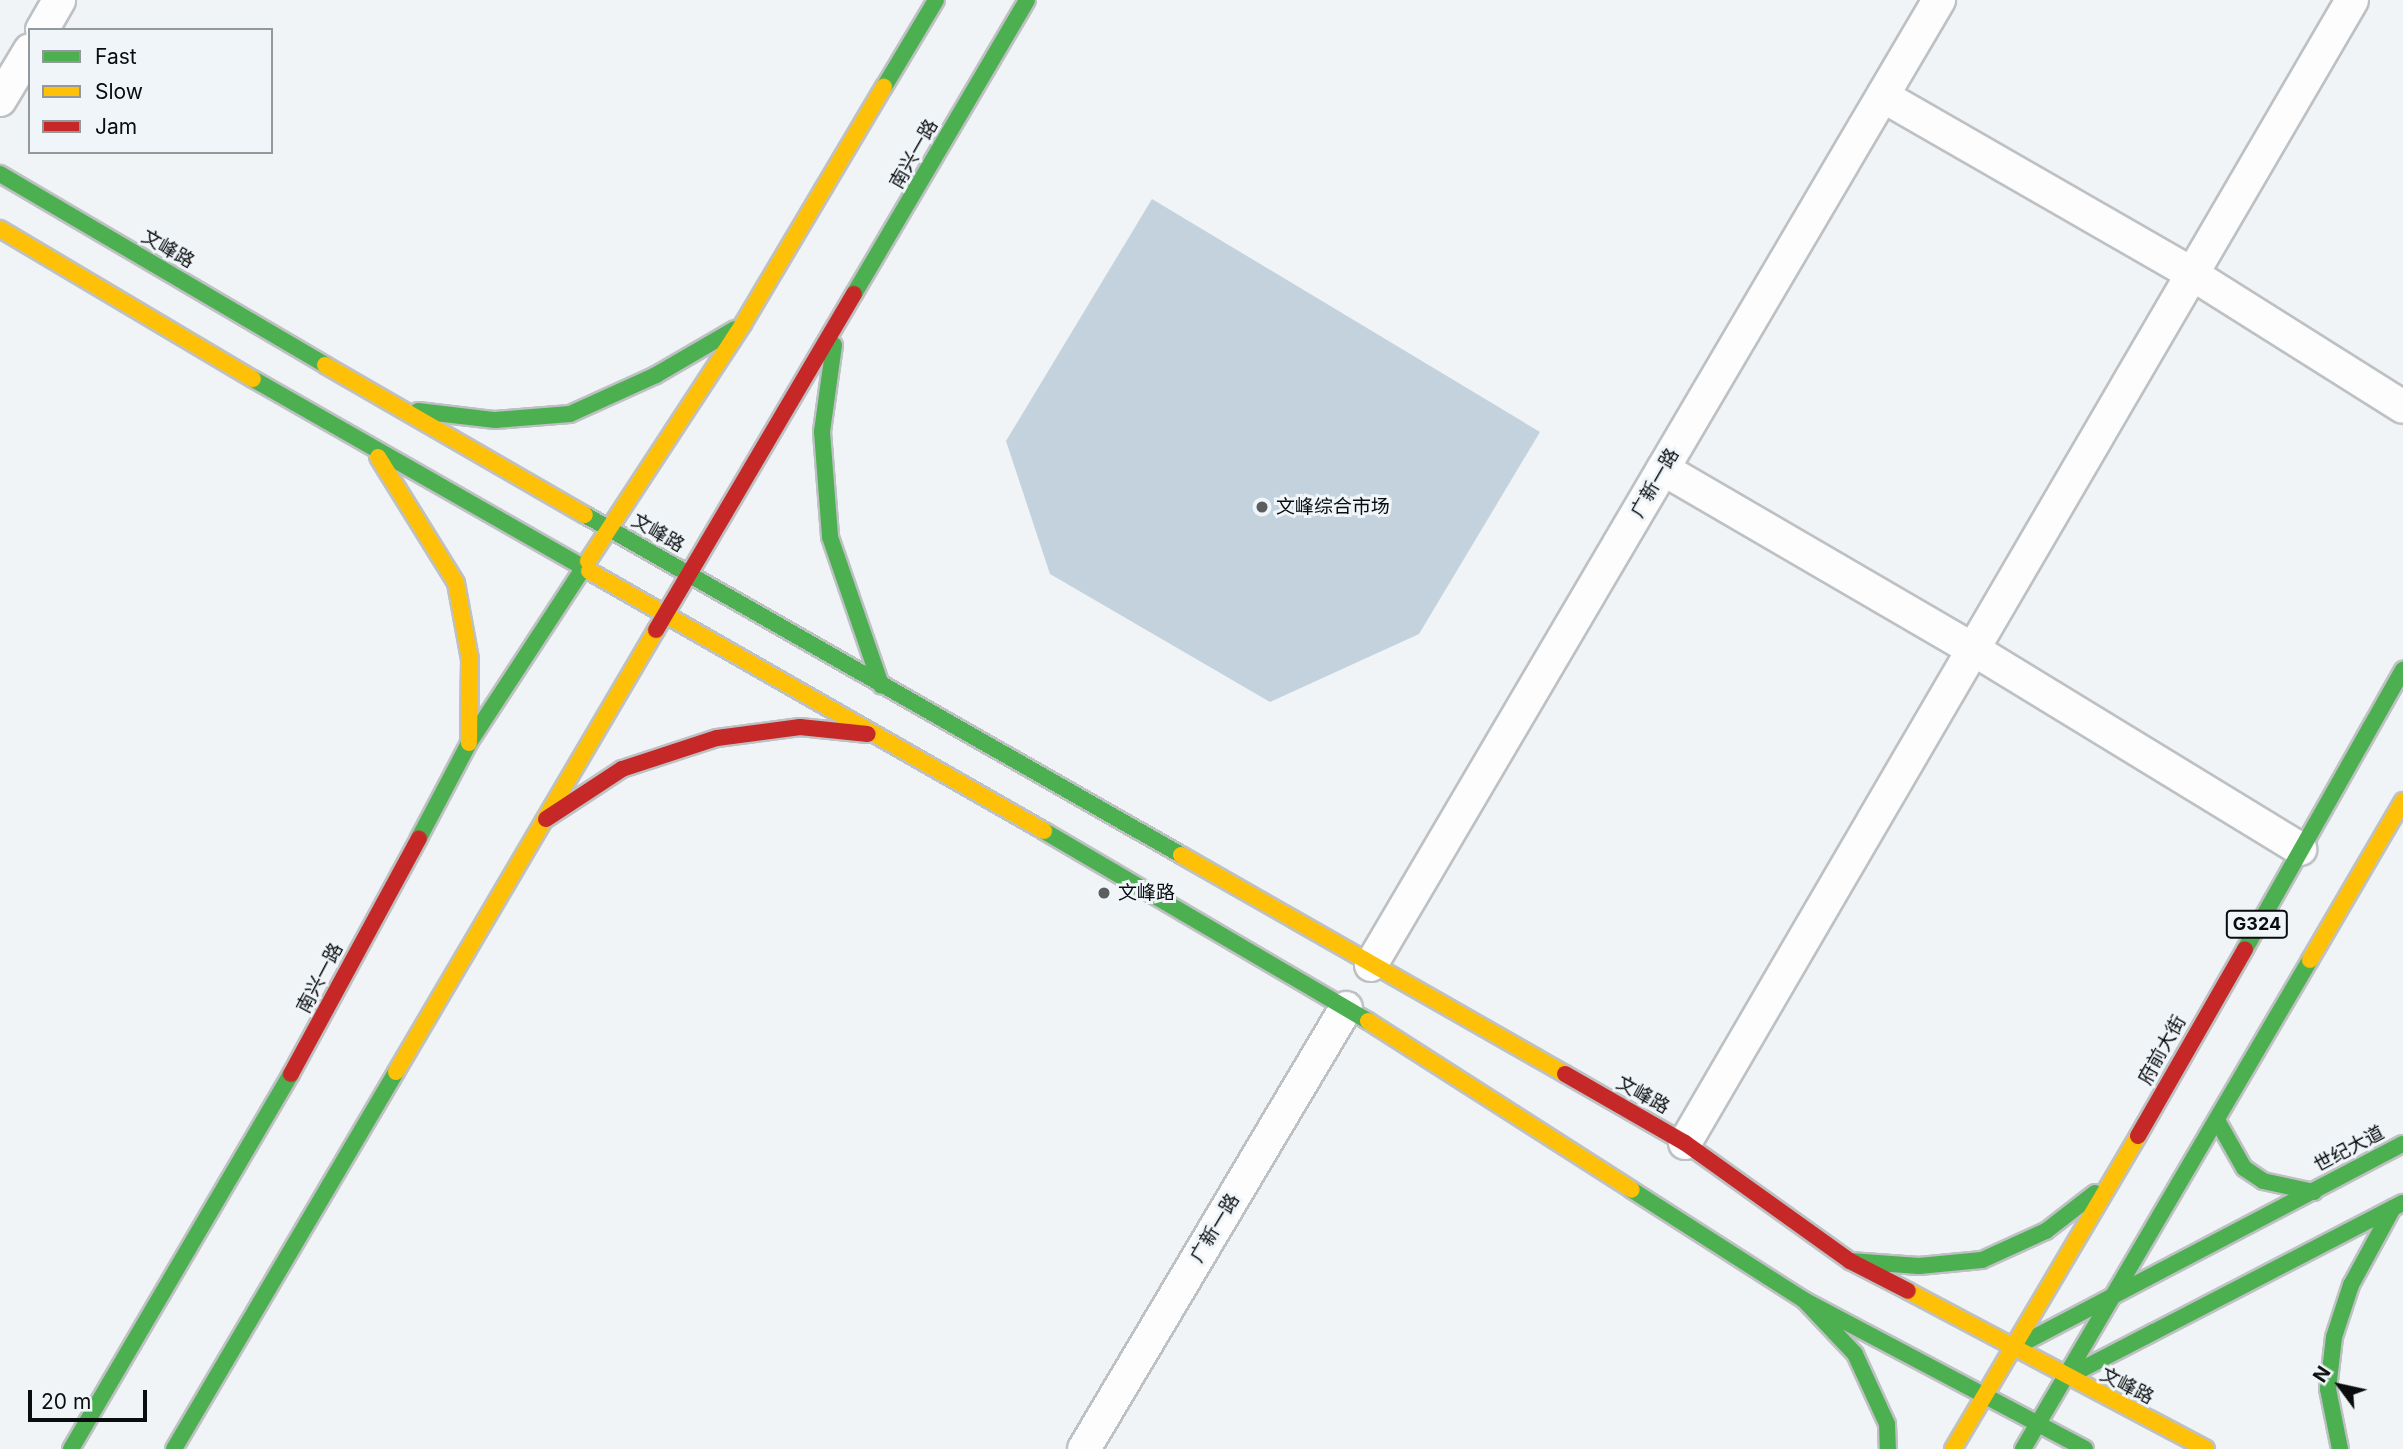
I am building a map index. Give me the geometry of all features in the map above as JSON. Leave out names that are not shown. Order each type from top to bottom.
[{"type":"main road","points":[[400,409],[495,421],[570,414],[656,375],[743,324],[936,0]]},
{"type":"main road","name":"南兴一路","points":[[664,614],[836,329],[1027,0]]},
{"type":"main road","name":"文峰路","points":[[0,174],[400,409],[1685,1143],[1850,1261],[2065,1378],[2206,1449]]},
{"type":"main road","points":[[0,229],[375,452],[881,735],[1346,1008],[1804,1300],[2085,1449]]},
{"type":"main road","name":"南兴一路","points":[[71,1449],[303,1054],[469,743],[743,324]]},
{"type":"main road","points":[[836,329],[822,432],[830,537],[881,685]]},
{"type":"main road","points":[[375,452],[456,583],[470,659],[469,743]]},
{"type":"main road","points":[[174,1449],[664,614]]},
{"type":"main road","name":"府前大街","points":[[1954,1449],[2114,1179],[2403,670]]},
{"type":"main road","points":[[539,824],[622,769],[717,738],[800,727],[881,735]]},
{"type":"main road","points":[[2023,1449],[2218,1122],[2403,801]]},
{"type":"main road","points":[[2218,1122],[2244,1168],[2263,1181],[2314,1192]]},
{"type":"main road","name":"世纪大道","points":[[2012,1349],[2403,1144]]},
{"type":"main road","points":[[1850,1261],[1919,1266],[1983,1260],[2046,1231],[2114,1179]]},
{"type":"main road","points":[[2065,1378],[2398,1205]]},
{"type":"main road","points":[[2340,1449],[2328,1389],[2334,1337],[2351,1285],[2398,1205]]},
{"type":"main road","points":[[1804,1300],[1855,1354],[1887,1424],[1888,1449]]},
{"type":"street","points":[[43,28],[60,0]]},
{"type":"street","name":"广新一路","points":[[1371,965],[1939,0]]},
{"type":"street","points":[[1685,1143],[1976,651],[2352,0]]},
{"type":"street","points":[[0,100],[28,53]]},
{"type":"street","points":[[1883,96],[2192,274],[2403,407]]},
{"type":"street","points":[[1663,469],[1976,651],[2300,849]]},
{"type":"street","name":"广新一路","points":[[1084,1449],[1346,1008]]},
{"type":"building","name":"文峰综合市场","points":[[1152,199],[1540,432],[1419,634],[1270,702],[1050,574],[1006,441]]},
{"type":"traffic: fast","points":[[884,87],[936,0]]},
{"type":"traffic: fast","points":[[854,294],[1027,0]]},
{"type":"traffic: fast","points":[[0,174],[325,365]]},
{"type":"traffic: fast","points":[[418,411],[495,420],[570,414],[656,375],[735,329]]},
{"type":"traffic: fast","points":[[834,345],[822,432],[830,537],[881,685]]},
{"type":"traffic: fast","points":[[253,379],[589,571]]},
{"type":"traffic: fast","points":[[585,515],[1181,855]]},
{"type":"traffic: fast","points":[[419,838],[469,743],[588,561]]},
{"type":"traffic: fast","points":[[2245,949],[2403,670]]},
{"type":"traffic: fast","points":[[1044,831],[1368,1021]]},
{"type":"traffic: fast","points":[[2023,1449],[2310,960]]},
{"type":"traffic: fast","points":[[174,1449],[396,1072]]},
{"type":"traffic: fast","points":[[71,1449],[291,1074]]},
{"type":"traffic: fast","points":[[2218,1122],[2244,1168],[2263,1181],[2314,1192]]},
{"type":"traffic: fast","points":[[2012,1349],[2403,1144]]},
{"type":"traffic: fast","points":[[1632,1190],[1804,1300],[2085,1449]]},
{"type":"traffic: fast","points":[[1850,1261],[1919,1266],[1982,1260],[2046,1231],[2095,1193]]},
{"type":"traffic: fast","points":[[2065,1378],[2403,1203]]},
{"type":"traffic: fast","points":[[2340,1449],[2328,1389],[2334,1337],[2351,1285],[2393,1208]]},
{"type":"traffic: fast","points":[[1804,1300],[1855,1354],[1887,1424],[1888,1449]]},
{"type":"traffic: slow","points":[[588,561],[743,324],[884,87]]},
{"type":"traffic: slow","points":[[0,229],[253,379]]},
{"type":"traffic: slow","points":[[325,365],[585,515]]},
{"type":"traffic: slow","points":[[378,457],[456,583],[470,659],[469,743]]},
{"type":"traffic: slow","points":[[589,571],[1044,831]]},
{"type":"traffic: slow","points":[[396,1072],[656,630]]},
{"type":"traffic: slow","points":[[2310,960],[2403,801]]},
{"type":"traffic: slow","points":[[1181,855],[1565,1074]]},
{"type":"traffic: slow","points":[[1368,1021],[1632,1190]]},
{"type":"traffic: slow","points":[[1953,1449],[2138,1136]]},
{"type":"traffic: slow","points":[[1908,1291],[2206,1449]]},
{"type":"traffic: jam","points":[[656,630],[854,294]]},
{"type":"traffic: jam","points":[[546,819],[622,769],[717,738],[800,727],[868,734]]},
{"type":"traffic: jam","points":[[291,1074],[419,838]]},
{"type":"traffic: jam","points":[[2138,1136],[2245,949]]},
{"type":"traffic: jam","points":[[1565,1074],[1685,1143],[1850,1261],[1908,1291]]},
{"type":"place","name":"文峰综合市场","points":[[1262,507]]},
{"type":"place","name":"文峰路","points":[[1104,893]]}]
